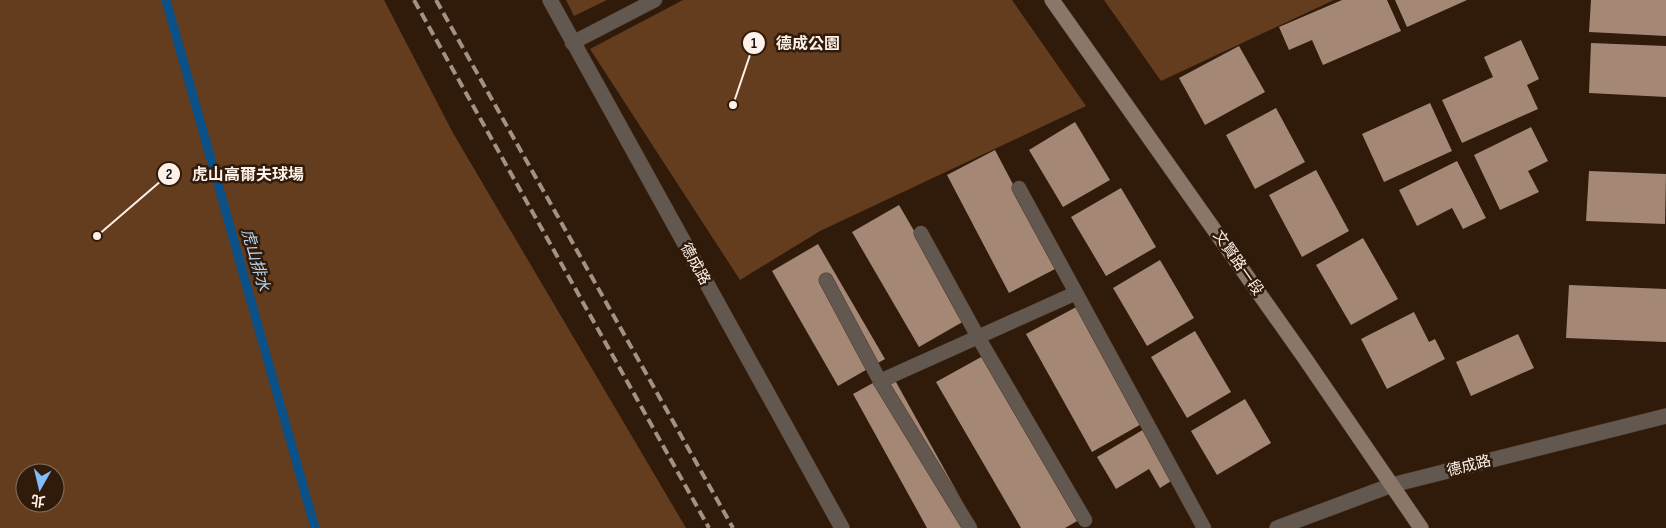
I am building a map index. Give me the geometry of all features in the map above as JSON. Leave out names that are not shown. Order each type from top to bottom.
[{"type":"street","name":"德成路","points":[[550,0],[572,43],[842,528]]},
{"type":"street","name":"文賢路一段","points":[[1052,0],[1304,357],[1421,528]]},
{"type":"street","name":"德成路","points":[[1277,528],[1392,485],[1666,416]]},
{"type":"lane","points":[[572,43],[655,0]]},
{"type":"lane","points":[[1019,188],[1204,528]]},
{"type":"lane","points":[[920,233],[978,337],[1086,520]]},
{"type":"lane","points":[[826,280],[880,380],[970,528]]},
{"type":"lane","points":[[880,380],[1076,293]]},
{"type":"shaded area","points":[[0,0],[384,0],[453,133],[686,528],[0,528]]},
{"type":"shaded area","points":[[566,0],[607,0],[574,16]]},
{"type":"shaded area","points":[[683,0],[1012,0],[1086,106],[820,231],[740,280],[590,49]]},
{"type":"shaded area","points":[[1104,0],[1334,0],[1161,81]]},
{"type":"building","points":[[1342,0],[1387,0],[1401,31],[1323,65],[1312,40],[1289,50],[1279,27]]},
{"type":"building","points":[[1395,0],[1467,0],[1407,27]]},
{"type":"building","points":[[1591,0],[1666,0],[1666,36],[1589,32]]},
{"type":"building","points":[[1521,40],[1539,79],[1527,85],[1538,109],[1462,143],[1442,100],[1493,77],[1484,57]]},
{"type":"building","points":[[1591,43],[1666,46],[1666,97],[1589,93]]},
{"type":"building","points":[[1239,46],[1265,92],[1205,125],[1179,78]]},
{"type":"building","points":[[1430,103],[1452,151],[1384,182],[1362,134]]},
{"type":"building","points":[[1276,108],[1305,162],[1255,189],[1226,135]]},
{"type":"building","points":[[1075,122],[1110,180],[1063,207],[1029,150]]},
{"type":"building","points":[[1531,127],[1548,161],[1528,171],[1539,192],[1500,210],[1474,155]]},
{"type":"building","points":[[995,150],[1057,268],[1009,293],[947,175]]},
{"type":"building","points":[[1457,161],[1486,218],[1463,229],[1452,208],[1417,226],[1399,190]]},
{"type":"building","points":[[1316,170],[1349,231],[1302,257],[1269,195]]},
{"type":"building","points":[[1589,171],[1666,174],[1665,224],[1586,221]]},
{"type":"building","points":[[1121,188],[1156,247],[1106,276],[1071,217]]},
{"type":"building","points":[[899,205],[966,320],[919,347],[852,232]]},
{"type":"building","points":[[1363,238],[1398,299],[1351,325],[1316,265]]},
{"type":"building","points":[[818,244],[885,359],[838,386],[772,271]]},
{"type":"building","points":[[1160,260],[1194,318],[1147,346],[1113,288]]},
{"type":"building","points":[[1569,285],[1666,289],[1666,342],[1566,338]]},
{"type":"building","points":[[1080,305],[1145,422],[1092,452],[1026,334]]},
{"type":"building","points":[[1414,312],[1429,342],[1435,339],[1445,359],[1387,389],[1361,339]]},
{"type":"building","points":[[1195,331],[1231,392],[1187,418],[1151,357]]},
{"type":"building","points":[[1518,334],[1534,368],[1471,396],[1456,362]]},
{"type":"building","points":[[983,356],[1079,520],[1065,528],[1021,528],[936,382]]},
{"type":"building","points":[[891,373],[977,528],[927,528],[853,394]]},
{"type":"building","points":[[1245,399],[1271,443],[1217,475],[1191,431]]},
{"type":"building","points":[[1146,428],[1176,478],[1160,488],[1149,469],[1116,489],[1097,457]]},
{"type":"waterway","name":"虎山排水","points":[[166,0],[315,528]]},
{"type":"railway","points":[[414,0],[709,528]]},
{"type":"railway","points":[[436,0],[733,528]]},
{"type":"place","name":"德成公園","points":[[733,105]]},
{"type":"place","name":"虎山高爾夫球場","points":[[97,236]]}]
